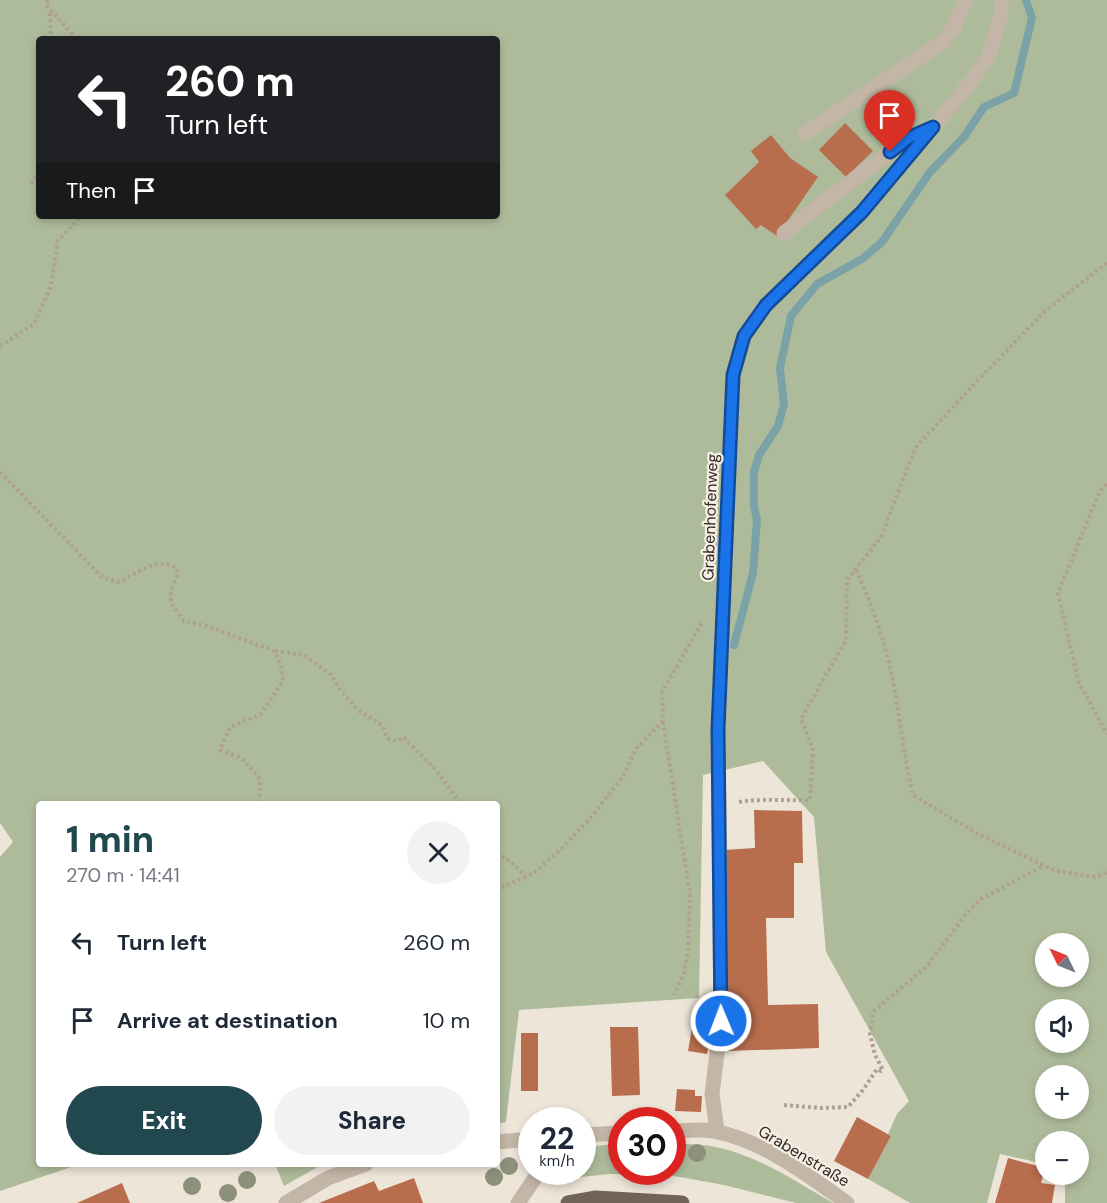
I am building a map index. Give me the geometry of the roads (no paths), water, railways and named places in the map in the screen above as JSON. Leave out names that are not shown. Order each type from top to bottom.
[{"type":"main road","points":[[568,1203],[596,1198],[682,1203]]},
{"type":"street","points":[[805,133],[943,42],[954,29],[966,0]]},
{"type":"street","name":"Grabenhofenweg","points":[[717,1131],[712,1094],[721,1021],[718,729],[733,375],[744,336],[766,305],[862,212],[989,56],[1001,15],[1001,0]]},
{"type":"street","points":[[784,233],[908,138],[933,127]]},
{"type":"street","name":"Grabenstraße","points":[[686,1131],[717,1131],[748,1142],[776,1157],[847,1203]]},
{"type":"street","points":[[500,1142],[518,1140]]},
{"type":"street","points":[[294,1201],[328,1178],[358,1167]]},
{"type":"street","points":[[518,1203],[530,1185]]},
{"type":"waterway","points":[[734,645],[753,573],[757,520],[754,506],[754,472],[759,455],[778,426],[784,404],[780,368],[791,316],[817,284],[862,259],[882,242],[930,172],[964,137],[984,107],[1014,93],[1032,18],[1026,0]]}]
